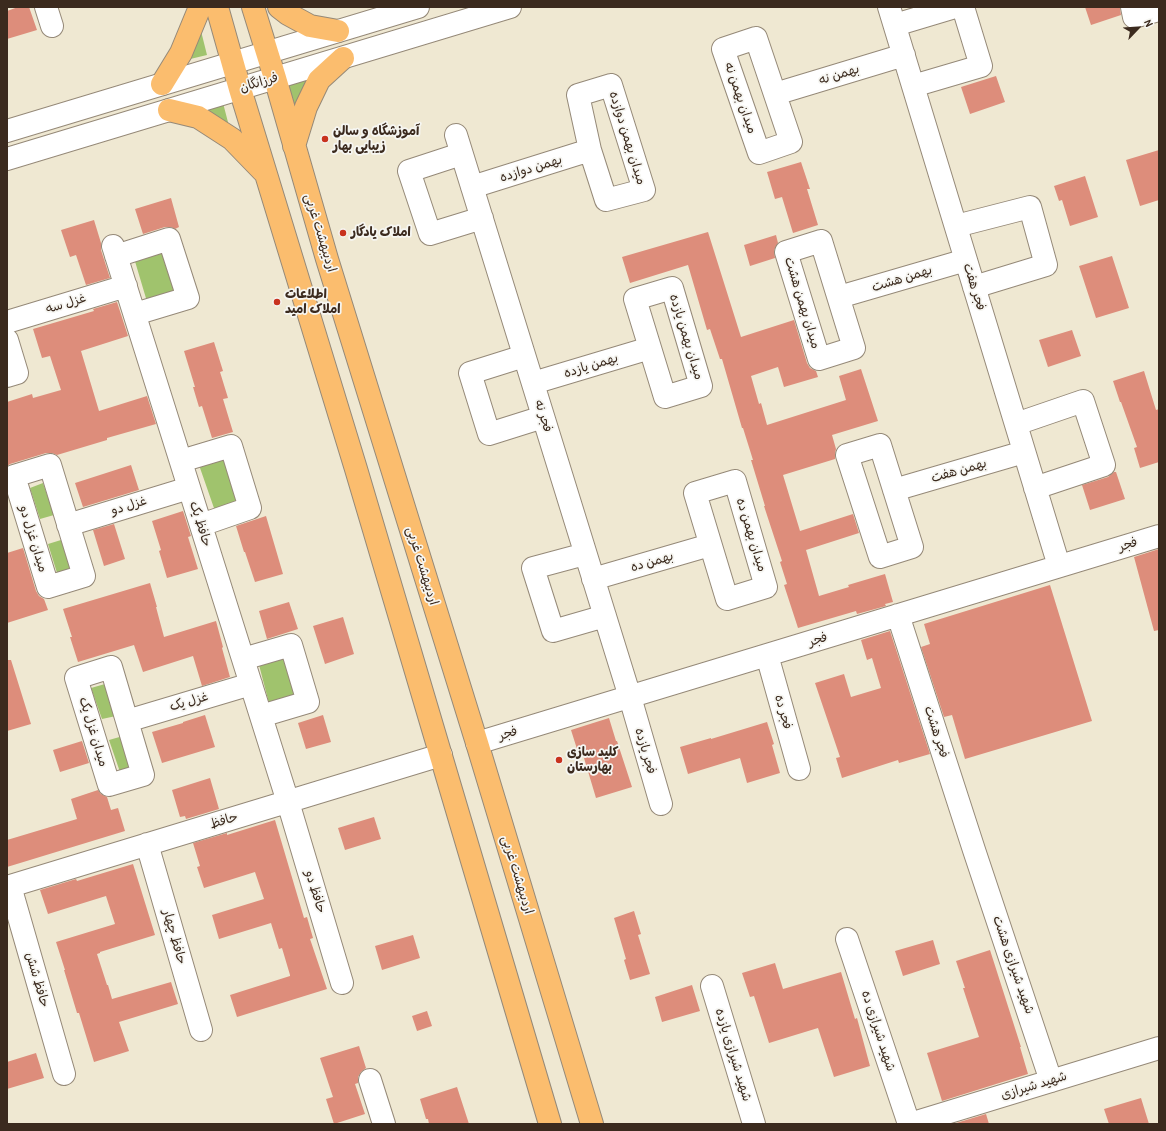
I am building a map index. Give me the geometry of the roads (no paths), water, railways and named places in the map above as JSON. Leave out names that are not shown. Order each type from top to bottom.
[{"type":"main road","points":[[162,84],[181,53],[200,7]]},
{"type":"main road","points":[[217,7],[240,89],[359,477],[550,1124]]},
{"type":"main road","name":"اردیبهشت غربی","points":[[253,7],[332,274],[477,743],[592,1124]]},
{"type":"main road","points":[[279,7],[288,14],[310,26],[338,31]]},
{"type":"main road","points":[[294,146],[306,107],[320,80],[343,58]]},
{"type":"main road","points":[[169,110],[198,117],[232,139],[267,174]]},
{"type":"street","name":"فرزانگان","points":[[7,131],[418,7]]},
{"type":"street","name":"فرزانگان","points":[[7,159],[510,7]]},
{"type":"street","points":[[892,16],[955,7]]},
{"type":"street","points":[[913,86],[981,66],[963,7]]},
{"type":"street","points":[[1132,7],[1134,17],[1159,10]]},
{"type":"street","name":"فجر هفت","points":[[892,16],[1059,566]]},
{"type":"street","name":"میدان بهمن نه","points":[[756,38],[775,94],[792,142],[759,154],[724,49],[756,38]]},
{"type":"street","name":"بهمن نه","points":[[775,94],[904,55]]},
{"type":"street","name":"میدان بهمن دوازده","points":[[611,85],[644,190],[606,200],[590,150],[578,95],[611,85]]},
{"type":"street","name":"فجر نه","points":[[482,218],[430,234],[409,171],[458,144],[482,218],[630,697]]},
{"type":"street","name":"بهمن دوازده","points":[[472,187],[590,150]]},
{"type":"street","points":[[956,226],[1030,207],[1046,265],[974,287]]},
{"type":"street","name":"حافظ یک","points":[[135,314],[188,298],[169,239],[115,251],[288,802]]},
{"type":"street","name":"میدان بهمن هشت","points":[[821,241],[839,298],[854,348],[819,359],[786,252],[821,241]]},
{"type":"street","name":"بهمن هشت","points":[[839,298],[966,260]]},
{"type":"street","name":"غزل سه","points":[[7,322],[126,286]]},
{"type":"street","name":"میدان بهمن یازده","points":[[672,288],[701,386],[664,397],[650,348],[635,299],[672,288]]},
{"type":"street","points":[[7,340],[17,373],[7,376]]},
{"type":"street","name":"بهمن یازده","points":[[533,383],[650,348]]},
{"type":"street","points":[[524,356],[470,373],[489,434],[543,418]]},
{"type":"street","points":[[1016,424],[1084,401],[1104,465],[1035,488]]},
{"type":"street","points":[[880,445],[894,490],[912,547],[880,557],[848,455],[880,445]]},
{"type":"street","points":[[181,461],[231,446],[250,508],[201,526]]},
{"type":"street","name":"بهمن هفت","points":[[894,490],[1024,452]]},
{"type":"street","name":"میدان غزل دو","points":[[50,466],[68,525],[84,576],[48,587],[14,476],[50,466]]},
{"type":"street","name":"میدان بهمن ده","points":[[734,481],[766,587],[727,599],[710,545],[695,493],[734,481]]},
{"type":"street","name":"غزل دو","points":[[68,525],[189,488]]},
{"type":"street","name":"فجر","points":[[477,743],[1159,536]]},
{"type":"street","name":"بهمن ده","points":[[593,579],[710,545]]},
{"type":"street","points":[[585,554],[533,568],[553,631],[605,616]]},
{"type":"street","name":"فجر هشت","points":[[898,615],[974,850]]},
{"type":"street","points":[[243,659],[291,645],[308,702],[261,716]]},
{"type":"street","name":"فجر ده","points":[[767,655],[799,769]]},
{"type":"street","name":"میدان غزل یک","points":[[111,667],[127,721],[143,775],[109,786],[76,678],[111,667]]},
{"type":"street","name":"غزل یک","points":[[127,721],[251,684]]},
{"type":"street","name":"فجر یازده","points":[[630,697],[661,804]]},
{"type":"street","name":"حافظ","points":[[8,887],[441,755]]},
{"type":"street","name":"حافظ دو","points":[[288,802],[342,983]]},
{"type":"street","name":"حافظ چهار","points":[[147,844],[201,1030]]},
{"type":"street","name":"شهید شیرازی هشت","points":[[974,850],[1052,1081]]},
{"type":"street","name":"حافظ شش","points":[[8,887],[64,1074]]},
{"type":"street","name":"شهید شیرازی ده","points":[[848,939],[909,1124]]},
{"type":"street","name":"شهید شیرازی یازده","points":[[712,986],[754,1124]]},
{"type":"street","name":"شهید شیرازی","points":[[909,1124],[1159,1048]]},
{"type":"street","points":[[370,1080],[384,1124]]},
{"type":"place","name":"آموزشگاه و سالن زیبایی بهار","points":[[325,139]]},
{"type":"place","name":"املاک یادگار","points":[[343,233]]},
{"type":"place","name":"اطلاعات املاک امید","points":[[277,302]]},
{"type":"place","name":"کلید سازی بهارستان","points":[[559,760]]}]
